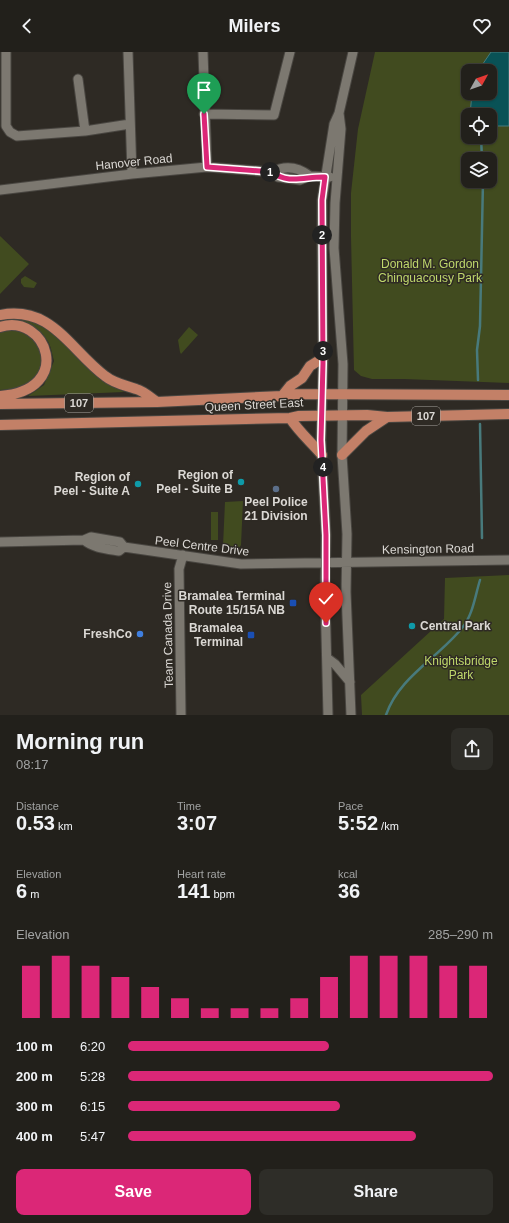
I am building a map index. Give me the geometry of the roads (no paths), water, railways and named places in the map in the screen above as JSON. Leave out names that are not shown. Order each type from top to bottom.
[{"type":"main road","points":[[0,314],[23,314],[42,318],[61,333],[106,377],[122,386],[138,389],[157,402]]},
{"type":"main road","points":[[0,327],[17,326],[30,331],[44,346],[47,361],[44,374],[35,385],[21,393],[0,396]]},
{"type":"main road","points":[[282,396],[290,386],[302,378],[310,366],[323,358]]},
{"type":"main road","name":"Queen Street East","points":[[0,404],[157,402],[282,396],[290,394],[509,395]]},
{"type":"main road","name":"Queen Street East","points":[[0,425],[290,418],[322,415],[367,415],[387,417],[509,414]]},
{"type":"main road","points":[[342,456],[366,431],[387,417]]},
{"type":"main road","points":[[290,418],[298,430],[322,455]]},
{"type":"street","points":[[6,52],[6,126],[10,132],[17,136],[85,131],[130,124]]},
{"type":"street","points":[[128,52],[132,174]]},
{"type":"street","points":[[203,52],[207,167]]},
{"type":"street","points":[[204,114],[274,115],[290,52]]},
{"type":"street","points":[[328,715],[326,563],[322,455],[322,222],[325,177],[334,124],[339,113],[352,52]]},
{"type":"street","points":[[78,79],[85,131]]},
{"type":"street","points":[[339,113],[341,129],[336,178],[334,248],[343,364],[342,456],[347,534],[351,715]]},
{"type":"street","name":"Hanover Road","points":[[0,190],[132,174],[207,167],[272,172],[281,167],[302,170],[310,176],[336,178]]},
{"type":"street","name":"Peel Centre Drive","points":[[0,542],[84,540],[92,537],[120,542],[124,547],[241,564],[347,563]]},
{"type":"street","name":"Team Canada Drive","points":[[181,715],[179,569],[183,556]]},
{"type":"street","name":"Kensington Road","points":[[347,563],[509,560]]},
{"type":"street","points":[[327,658],[335,664],[350,682]]},
{"type":"water","points":[[491,52],[509,52],[509,126],[497,126],[497,108],[471,108],[471,100],[497,100],[497,64],[483,64]]},
{"type":"waterway","points":[[481,144],[482,152]]},
{"type":"waterway","points":[[478,380],[477,350],[480,326],[483,188]]},
{"type":"waterway","points":[[480,424],[482,538]]},
{"type":"waterway","points":[[386,715],[392,702],[409,679],[442,649],[466,623],[480,580]]},
{"type":"place","name":"Region of Peel - Suite B","points":[[241,482]]},
{"type":"place","name":"Region of Peel - Suite A","points":[[138,484]]},
{"type":"place","name":"Peel Police 21 Division","points":[[276,489]]},
{"type":"place","name":"Bramalea Terminal Route 15/15A NB","points":[[293,603]]},
{"type":"place","name":"Central Park","points":[[412,626]]},
{"type":"place","name":"FreshCo","points":[[140,634]]},
{"type":"place","name":"Bramalea Terminal","points":[[251,635]]},
{"type":"park label","name":"Donald M. Gordon Chinguacousy Park","points":[[430,271]]},
{"type":"park label","name":"Knightsbridge Park","points":[[461,668]]}]
